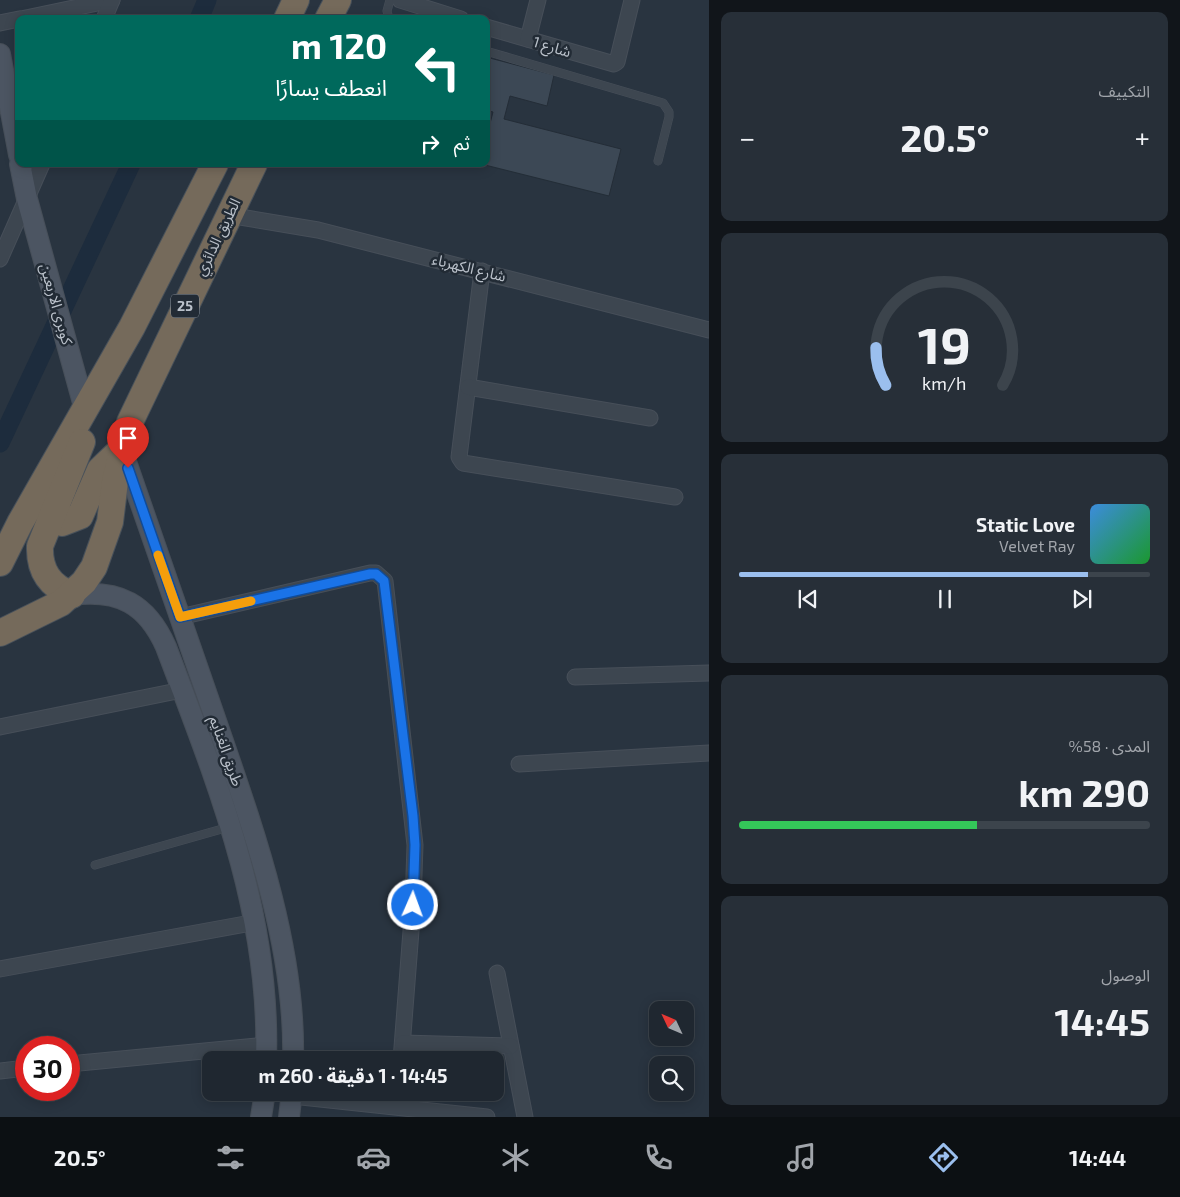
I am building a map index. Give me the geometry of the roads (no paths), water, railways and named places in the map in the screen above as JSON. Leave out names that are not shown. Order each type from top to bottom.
[{"type":"highway","points":[[289,15],[296,0]]},
{"type":"highway","points":[[330,15],[338,0]]},
{"type":"highway","name":"25","points":[[0,562],[20,523],[132,327],[213,167]]},
{"type":"highway","name":"الطريق الدائري","points":[[0,633],[50,610],[72,595],[84,582],[100,551],[110,522],[122,450],[130,422],[252,167]]},
{"type":"highway","points":[[72,595],[53,584],[42,567],[40,546],[83,440],[85,410]]},
{"type":"highway","points":[[50,519],[62,523],[74,520],[80,516],[100,470],[122,450]]},
{"type":"main road","points":[[0,54],[15,134]]},
{"type":"main road","name":"كوبرى الاربعين","points":[[21,167],[27,199],[85,410]]},
{"type":"main road","name":"طريق الغنايم","points":[[122,450],[236,778],[276,918],[291,1006],[293,1051]]},
{"type":"main road","name":"طريق الغنايم","points":[[72,595],[92,593],[111,595],[130,602],[146,614],[158,629],[231,827],[256,922],[265,1004],[266,1051]]},
{"type":"main road","points":[[261,1117],[263,1101]]},
{"type":"main road","points":[[289,1117],[291,1101]]},
{"type":"street","points":[[106,15],[112,0]]},
{"type":"street","points":[[39,15],[112,0]]},
{"type":"street","points":[[528,40],[538,0]]},
{"type":"street","name":"شارع 1","points":[[490,28],[610,64],[617,62],[632,0]]},
{"type":"street","points":[[408,1],[449,15]]},
{"type":"street","points":[[0,23],[15,20]]},
{"type":"street","points":[[0,259],[6,232],[27,199],[41,167]]},
{"type":"street","name":"شارع الكهرباء","points":[[228,215],[318,230],[709,330]]},
{"type":"street","points":[[482,271],[459,457],[466,465],[675,497]]},
{"type":"street","points":[[468,387],[650,418]]},
{"type":"street","points":[[180,617],[370,574],[376,574],[384,581],[415,845],[413,905],[402,1051]]},
{"type":"street","points":[[574,677],[709,673]]},
{"type":"street","points":[[0,727],[182,690]]},
{"type":"street","points":[[519,764],[709,753]]},
{"type":"street","points":[[0,968],[256,922]]},
{"type":"street","points":[[497,973],[525,1117]]},
{"type":"street","points":[[403,1043],[511,1046]]},
{"type":"street","points":[[80,1063],[202,1057]]},
{"type":"street","points":[[0,1071],[15,1069]]},
{"type":"street","points":[[408,1101],[487,1117]]},
{"type":"lane","points":[[388,15],[386,11],[390,0]]},
{"type":"lane","points":[[490,51],[663,103],[670,117],[658,161]]},
{"type":"lane","points":[[95,864],[231,827]]},
{"type":"waterway","points":[[201,15],[207,0]]},
{"type":"waterway","points":[[0,443],[130,167]]}]
